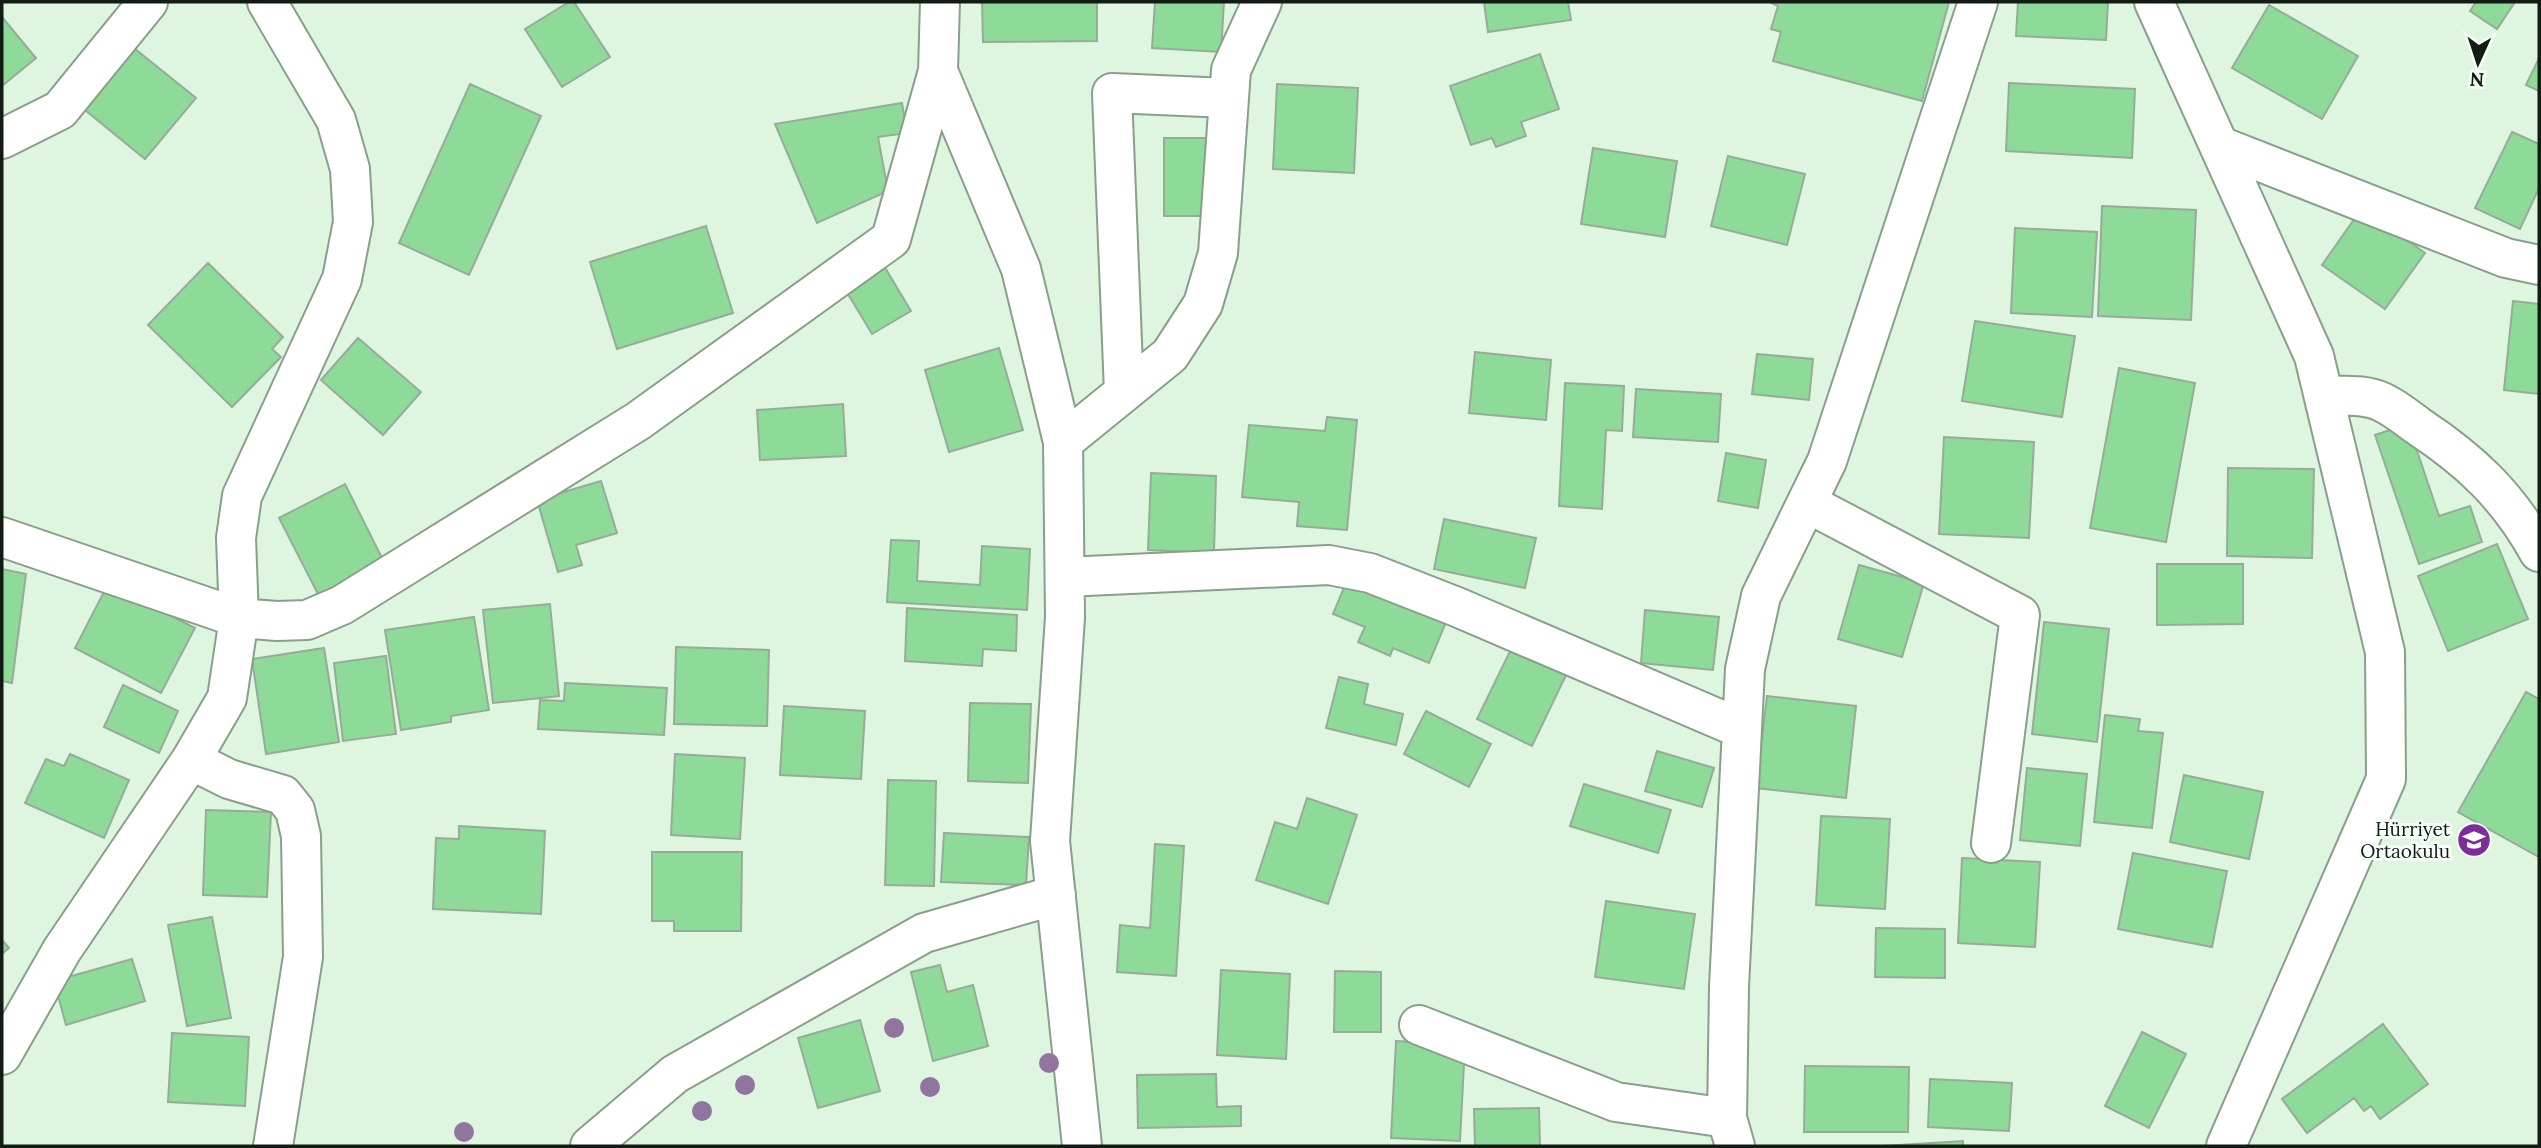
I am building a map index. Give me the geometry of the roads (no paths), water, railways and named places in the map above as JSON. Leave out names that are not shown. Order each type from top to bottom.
[{"type":"street","points":[[2,139],[60,110],[148,2]]},
{"type":"street","points":[[2,1055],[62,950],[191,760],[227,698],[239,618],[236,538],[242,496],[342,279],[353,222],[350,169],[336,120],[267,2]]},
{"type":"street","points":[[2,537],[239,618],[307,620],[342,605],[638,421],[891,239],[938,71],[940,2]]},
{"type":"street","points":[[1063,442],[1170,355],[1203,304],[1218,253],[1231,70],[1262,2]]},
{"type":"street","points":[[1419,1025],[1616,1102],[1731,1132],[1729,987],[1745,669],[1761,596],[1827,461],[1978,2]]},
{"type":"street","points":[[2154,2],[2314,356],[2385,652],[2386,779],[2226,1146]]},
{"type":"street","points":[[938,71],[1021,269],[1063,442],[1065,617],[1050,841],[1082,1146]]},
{"type":"street","points":[[1124,392],[1112,93],[1228,98]]},
{"type":"street","points":[[2220,146],[2506,258],[2539,265]]},
{"type":"street","points":[[2324,395],[2360,396],[2382,401],[2448,446],[2476,469],[2501,495],[2524,525],[2539,552]]},
{"type":"street","points":[[1807,503],[2020,615],[1991,843]]},
{"type":"street","points":[[1065,577],[1329,565],[1370,573],[1457,607],[1742,729]]},
{"type":"street","points":[[191,760],[229,779],[283,795],[295,810],[301,836],[303,957],[273,1146]]},
{"type":"street","points":[[590,1146],[675,1074],[924,933],[1056,895]]},
{"type":"place","name":"Hürriyet Ortaokulu","points":[[2474,840]]}]
